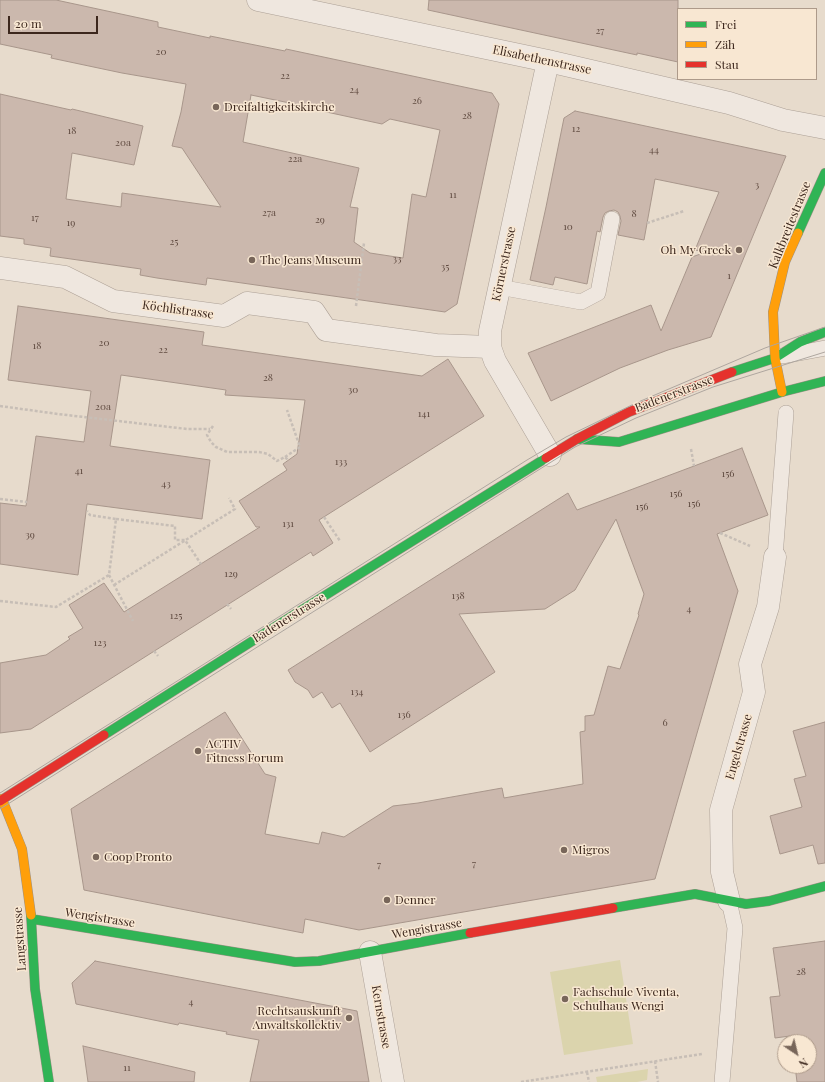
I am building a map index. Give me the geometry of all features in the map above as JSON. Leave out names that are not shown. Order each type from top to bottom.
[{"type":"street","name":"Elisabethenstrasse","points":[[258,0],[548,61],[729,103],[783,120],[825,128]]},
{"type":"street","name":"Körnerstrasse","points":[[548,61],[490,331],[490,347],[495,361],[550,456]]},
{"type":"street","name":"Kalkbreitestrasse","points":[[774,358],[773,312],[785,262],[825,173]]},
{"type":"street","name":"Köchlistrasse","points":[[0,268],[65,277],[113,301],[224,316],[247,302],[314,312],[326,330],[436,345],[490,347]]},
{"type":"street","name":"Badenerstrasse","points":[[0,799],[577,439],[629,412],[715,378],[774,358],[800,342],[825,332]]},
{"type":"street","points":[[774,358],[782,392]]},
{"type":"street","points":[[577,439],[619,442],[782,392],[825,381]]},
{"type":"street","name":"Engelstrasse","points":[[729,901],[722,872],[721,810],[754,692],[750,664],[768,607],[775,557]]},
{"type":"street","name":"Langstrasse","points":[[0,799],[22,849],[32,919],[35,989],[49,1082]]},
{"type":"street","name":"Wengistrasse","points":[[32,919],[295,962],[319,961],[678,896],[695,894],[746,904],[769,901],[825,886]]},
{"type":"street","name":"Kernstrasse","points":[[370,952],[393,1082]]},
{"type":"lane","points":[[499,287],[581,302],[598,293],[612,218]]},
{"type":"lane","name":"Badenerstrasse","points":[[774,358],[825,348]]},
{"type":"lane","name":"Engelstrasse","points":[[775,557],[786,413]]},
{"type":"lane","name":"Engelstrasse","points":[[722,1082],[735,928],[729,901]]},
{"type":"path","points":[[647,223],[684,211]]},
{"type":"path","points":[[356,306],[364,243]]},
{"type":"path","points":[[0,406],[187,429],[210,429]]},
{"type":"path","points":[[213,426],[207,435],[216,447],[227,452],[259,452],[268,454],[278,461],[300,447],[287,410]]},
{"type":"path","points":[[690,444],[694,466]]},
{"type":"path","points":[[285,457],[288,460]]},
{"type":"path","points":[[114,584],[235,509],[229,498]]},
{"type":"path","points":[[0,499],[26,502]]},
{"type":"path","points":[[86,511],[90,515],[175,526],[175,540],[185,540]]},
{"type":"path","points":[[324,517],[340,541]]},
{"type":"path","points":[[116,519],[109,575],[133,621]]},
{"type":"path","points":[[720,533],[775,557]]},
{"type":"path","points":[[185,540],[201,564]]},
{"type":"path","points":[[0,601],[56,607],[109,575]]},
{"type":"path","points":[[227,604],[231,609]]},
{"type":"path","points":[[154,651],[158,656]]},
{"type":"path","points":[[521,1082],[709,1053]]},
{"type":"path","points":[[655,1061],[658,1082]]},
{"type":"path","points":[[587,1072],[589,1082]]},
{"type":"shaded area","points":[[620,960],[633,1044],[564,1055],[550,972]]},
{"type":"shaded area","points":[[648,1069],[647,1080],[637,1082],[597,1082],[596,1077]]},
{"type":"building","points":[[0,0],[56,0],[158,22],[158,27],[285,51],[286,49],[492,93],[499,104],[457,304],[445,312],[207,278],[206,285],[157,278],[140,275],[141,269],[50,256],[51,248],[24,244],[24,239],[0,236],[0,94],[143,126],[134,165],[72,153],[66,199],[121,207],[122,193],[221,207],[182,148],[172,146],[181,112],[186,84],[122,73],[51,58],[52,55],[0,44]],"holes":[[[251,95],[309,107],[308,108],[382,124],[390,119],[440,130],[426,197],[412,194],[403,258],[370,253],[354,242],[358,208],[350,207],[359,168],[243,142]]]},
{"type":"building","points":[[429,0],[678,0],[677,62],[637,53],[637,55],[428,10]]},
{"type":"building","points":[[575,111],[786,156],[711,337],[668,350],[620,368],[551,401],[528,353],[651,305],[661,331],[692,257],[706,252],[695,250],[719,192],[655,179],[644,240],[618,235],[621,221],[620,216],[618,212],[614,210],[609,211],[605,213],[603,217],[600,232],[597,231],[587,284],[555,277],[553,285],[530,280],[564,118]]},
{"type":"building","points":[[18,306],[204,332],[202,345],[422,376],[448,359],[484,416],[319,520],[333,543],[313,556],[311,552],[31,729],[0,733],[0,663],[46,655],[70,639],[68,637],[83,628],[69,605],[104,583],[124,612],[260,527],[256,527],[239,501],[287,470],[283,464],[297,454],[305,400],[225,395],[226,390],[121,375],[110,446],[210,460],[202,519],[87,504],[78,575],[0,564],[0,503],[26,506],[36,436],[84,442],[91,391],[8,380]]},
{"type":"building","points":[[742,448],[768,515],[717,534],[738,591],[655,879],[359,930],[305,919],[303,933],[84,890],[71,809],[225,712],[265,774],[276,777],[265,834],[319,844],[322,832],[344,837],[393,806],[502,788],[504,798],[583,784],[580,732],[585,731],[585,716],[594,715],[608,666],[620,669],[639,615],[638,614],[644,594],[616,519],[575,590],[545,609],[459,614],[495,672],[370,752],[340,703],[332,708],[322,692],[313,698],[308,690],[295,682],[288,670],[568,493],[577,510]]},
{"type":"building","points":[[825,722],[825,863],[818,864],[813,845],[780,854],[770,816],[802,807],[794,779],[806,776],[793,731]]},
{"type":"building","points":[[825,941],[825,1082],[797,1082],[796,1074],[817,1074],[817,1034],[777,1034],[777,1038],[775,1038],[770,997],[780,996],[773,948]]},
{"type":"building","points":[[95,961],[357,1011],[369,1082],[250,1082],[259,1040],[226,1034],[227,1032],[179,1023],[178,1025],[76,1004],[72,983]]},
{"type":"building","points":[[83,1046],[195,1072],[194,1082],[88,1082]]},
{"type":"tram line","points":[[0,793],[527,460],[566,437],[636,403],[765,348],[825,327]]},
{"type":"tram line","points":[[0,809],[575,447],[636,418],[713,387],[825,352]]},
{"type":"traffic: fast","points":[[798,233],[825,173]]},
{"type":"traffic: fast","points":[[732,372],[775,358],[800,342],[825,332]]},
{"type":"traffic: fast","points":[[577,439],[619,442],[782,392],[825,381]]},
{"type":"traffic: fast","points":[[104,735],[546,458]]},
{"type":"traffic: fast","points":[[613,908],[695,894],[746,904],[769,901],[825,886]]},
{"type":"traffic: fast","points":[[31,915],[35,989],[49,1082]]},
{"type":"traffic: fast","points":[[32,919],[295,962],[319,961],[470,933]]},
{"type":"traffic: slow","points":[[782,392],[775,358],[773,312],[785,262],[798,233]]},
{"type":"traffic: slow","points":[[2,799],[22,849],[31,915]]},
{"type":"traffic: jam","points":[[546,458],[577,439],[629,412],[732,372]]},
{"type":"traffic: jam","points":[[0,801],[104,735]]},
{"type":"traffic: jam","points":[[470,933],[613,908]]},
{"type":"place","name":"Dreifaltigkeitskirche","points":[[216,107]]},
{"type":"place","name":"Oh My Greek","points":[[739,250]]},
{"type":"place","name":"The Jeans Museum","points":[[252,260]]},
{"type":"place","name":"ACTIV Fitness Forum","points":[[198,751]]},
{"type":"place","name":"Migros","points":[[564,850]]},
{"type":"place","name":"Coop Pronto","points":[[96,857]]},
{"type":"place","name":"Denner","points":[[387,900]]},
{"type":"place","name":"Fachschule Viventa, Schulhaus Wengi","points":[[565,999]]},
{"type":"place","name":"Rechtsauskunft Anwaltskollektiv","points":[[349,1018]]}]
